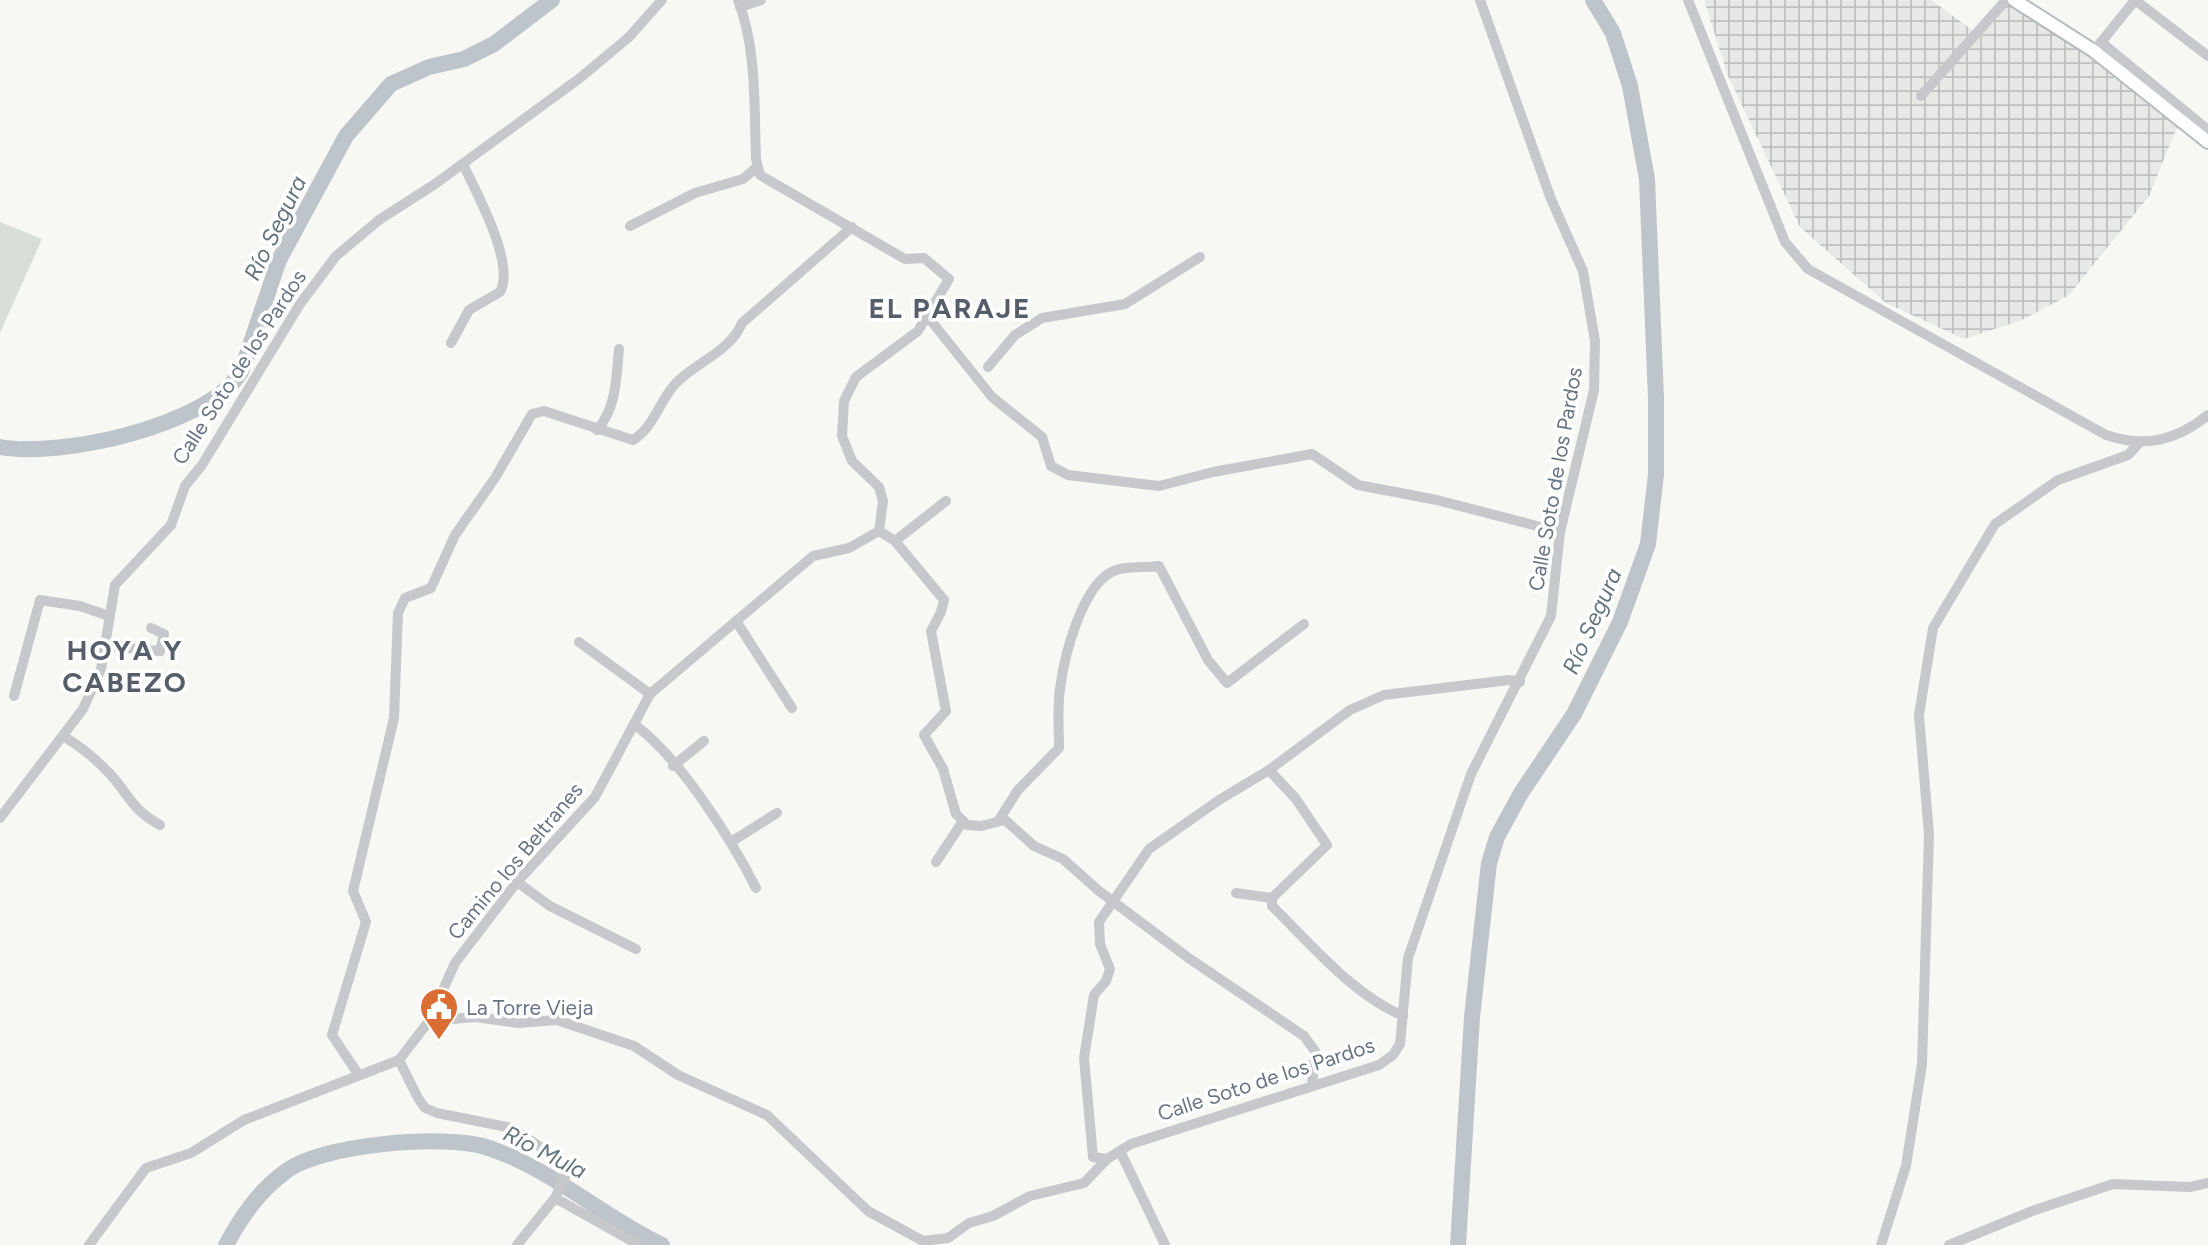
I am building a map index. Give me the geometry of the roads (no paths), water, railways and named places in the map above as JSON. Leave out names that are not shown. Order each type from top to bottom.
[{"type":"main road","points":[[2014,0],[2097,47],[2208,142]]},
{"type":"street","name":"Calle Soto de los Pardos","points":[[0,818],[83,709],[101,668],[115,585],[171,525],[185,486],[202,466],[317,279],[356,237],[463,164],[590,70],[629,37],[662,0]]},
{"type":"street","points":[[761,0],[739,3],[751,49],[757,167],[760,175],[905,259],[925,258],[949,279],[918,331],[856,377],[844,401],[842,436],[852,461],[878,487],[883,501],[878,531],[895,541],[944,600],[931,631],[946,711],[924,734],[943,769],[956,814],[967,825],[1005,820],[1034,846],[1063,859],[1111,900],[1190,959],[1304,1036],[1315,1051],[1312,1086]]},
{"type":"street","name":"Calle Soto de los Pardos","points":[[429,1021],[476,1017],[518,1023],[557,1020],[634,1046],[678,1075],[767,1115],[868,1211],[923,1241],[948,1238],[969,1223],[993,1216],[1030,1196],[1084,1183],[1107,1159],[1131,1144],[1379,1065],[1393,1055],[1400,1044],[1408,958],[1471,774],[1520,682],[1551,616],[1560,531],[1594,390],[1595,341],[1583,271],[1551,199],[1480,0]]},
{"type":"street","points":[[1688,0],[1785,242],[1794,255],[1827,282],[2106,435],[2140,442],[2180,434],[2208,415]]},
{"type":"street","points":[[1921,96],[2006,0]]},
{"type":"street","points":[[2208,56],[2135,0],[2097,47],[2208,130]]},
{"type":"street","points":[[451,343],[469,310],[500,292],[505,271],[500,252],[463,164]]},
{"type":"street","points":[[630,226],[695,193],[743,179],[757,167]]},
{"type":"street","points":[[358,1074],[332,1035],[366,922],[353,891],[394,718],[398,613],[405,598],[431,588],[455,535],[495,478],[532,414],[544,411],[633,440],[644,433],[675,384],[736,337],[742,323],[852,227]]},
{"type":"street","points":[[988,367],[1015,335],[1042,318],[1125,304],[1200,257]]},
{"type":"street","points":[[928,317],[992,397],[1042,436],[1051,466],[1068,475],[1159,485],[1312,454],[1359,485],[1437,499],[1560,531]]},
{"type":"street","points":[[597,430],[606,420],[615,397],[619,349]]},
{"type":"street","points":[[1881,1245],[1906,1166],[1922,1065],[1929,834],[1919,715],[1933,628],[1995,524],[2058,480],[2128,455],[2140,442]]},
{"type":"street","points":[[895,541],[946,501]]},
{"type":"street","name":"Camino los Beltranes","points":[[399,1060],[429,1021],[455,963],[517,882],[595,797],[650,694],[813,556],[849,548],[878,531]]},
{"type":"street","points":[[999,821],[1018,790],[1059,748],[1060,690],[1069,646],[1084,606],[1099,580],[1116,570],[1159,566],[1208,660],[1227,683],[1304,624]]},
{"type":"street","points":[[14,696],[40,600],[80,606],[109,615]]},
{"type":"street","points":[[736,621],[792,708]]},
{"type":"street","points":[[104,646],[160,651],[164,634],[151,628]]},
{"type":"street","points":[[579,642],[650,694]]},
{"type":"street","points":[[1107,1159],[1093,1157],[1084,1058],[1094,995],[1106,981],[1110,969],[1100,944],[1099,922],[1111,900],[1149,849],[1219,800],[1269,770],[1350,710],[1384,695],[1509,680],[1520,682]]},
{"type":"street","points":[[634,724],[648,734],[731,842],[755,888]]},
{"type":"street","points":[[63,736],[112,776],[143,815],[160,825]]},
{"type":"street","points":[[673,766],[704,741]]},
{"type":"street","points":[[1269,770],[1296,799],[1327,845],[1272,898],[1272,906],[1337,969],[1384,1008],[1403,1016]]},
{"type":"street","points":[[731,842],[778,813]]},
{"type":"street","points":[[936,862],[963,821]]},
{"type":"street","points":[[517,882],[550,906],[636,949]]},
{"type":"street","points":[[1236,893],[1272,898]]},
{"type":"street","points":[[89,1245],[146,1168],[191,1153],[244,1120],[399,1060],[425,1108],[512,1128],[570,1167],[555,1198],[517,1245]]},
{"type":"street","points":[[1120,1151],[1165,1245]]},
{"type":"street","points":[[1949,1245],[2035,1210],[2113,1184],[2190,1187],[2208,1183]]},
{"type":"street","points":[[555,1198],[639,1245]]},
{"type":"waterway","name":"Río Segura","points":[[0,447],[59,448],[131,434],[198,408],[223,391],[241,372],[279,260],[346,136],[391,84],[429,67],[464,59],[494,44],[552,0]]},
{"type":"waterway","name":"Río Segura","points":[[1458,1245],[1472,1017],[1489,863],[1497,837],[1521,793],[1574,714],[1620,622],[1648,544],[1656,474],[1656,398],[1647,179],[1630,86],[1613,33],[1593,0]]},
{"type":"waterway","name":"Río Mula","points":[[226,1245],[259,1196],[285,1172],[302,1162],[353,1148],[442,1141],[486,1147],[510,1156],[662,1245]]},
{"type":"place","name":"La Torre Vieja","points":[[439,1041]]},
{"type":"district","name":"EL PARAJE","points":[[950,308]]},
{"type":"district","name":"HOYA Y CABEZO","points":[[125,666]]}]
